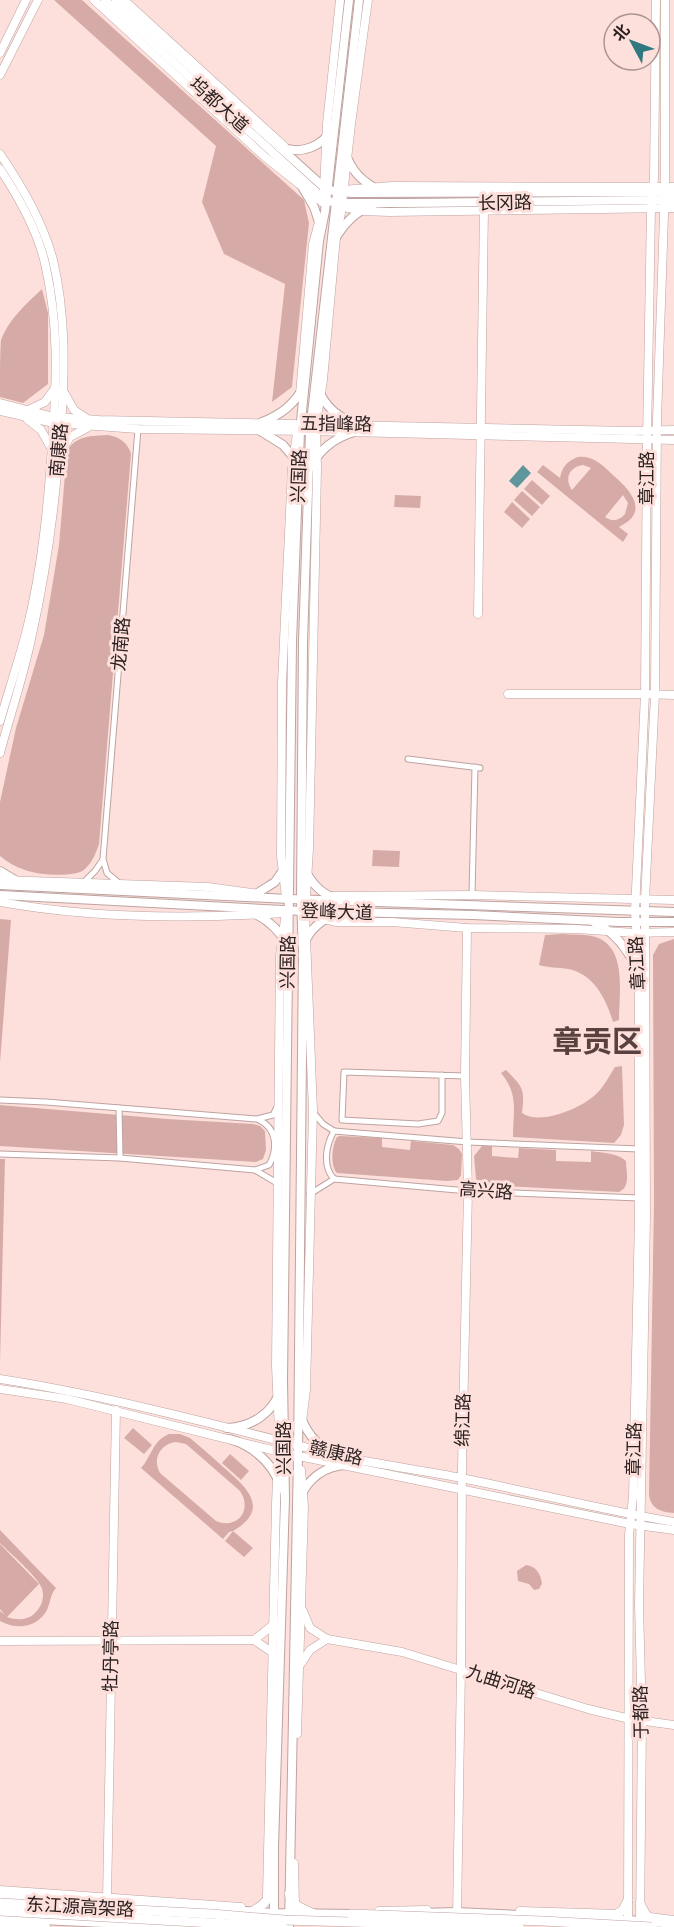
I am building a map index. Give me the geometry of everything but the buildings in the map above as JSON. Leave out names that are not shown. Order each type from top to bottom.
[{"type":"highway","points":[[263,1909],[271,1886]]},
{"type":"highway","points":[[292,1892],[294,1915],[315,1912]]},
{"type":"highway","points":[[621,1918],[628,1900]]},
{"type":"highway","name":"东江源高架路","points":[[0,1903],[519,1927]]},
{"type":"highway","points":[[351,1914],[543,1921],[647,1921],[639,1905]]},
{"type":"highway","name":"东江源高架路","points":[[0,1911],[283,1927]]},
{"type":"main road","name":"坞都大道","points":[[105,0],[278,158],[325,194]]},
{"type":"main road","name":"坞都大道","points":[[116,0],[275,144],[325,194]]},
{"type":"main road","name":"兴国路","points":[[311,381],[311,314],[350,0]]},
{"type":"main road","name":"兴国路","points":[[271,1886],[285,1499],[281,1453],[289,947],[287,912],[290,860],[292,642],[300,465],[339,204],[359,0]]},
{"type":"main road","points":[[275,144],[297,151],[309,149],[327,137],[335,122]]},
{"type":"main road","points":[[344,143],[347,159],[357,175],[373,187],[387,192]]},
{"type":"main road","points":[[278,158],[292,172],[302,187],[319,221],[321,226],[319,241]]},
{"type":"main road","points":[[325,194],[340,191]]},
{"type":"main road","name":"长冈路","points":[[340,191],[652,197]]},
{"type":"main road","points":[[325,194],[339,204]]},
{"type":"main road","name":"长冈路","points":[[339,204],[483,203],[669,195]]},
{"type":"main road","points":[[330,253],[336,237],[350,219],[366,207],[379,203]]},
{"type":"main road","points":[[300,465],[261,426],[286,409],[311,381],[336,414],[357,428],[336,439],[317,456],[309,469]]},
{"type":"main road","name":"兴国路","points":[[292,1892],[304,913],[302,861],[303,642],[309,469],[306,427]]},
{"type":"main road","points":[[255,895],[269,887],[283,872],[290,860]]},
{"type":"main road","points":[[302,861],[307,875],[318,888],[329,896],[343,901]]},
{"type":"main road","points":[[0,871],[23,885]]},
{"type":"main road","name":"登峰大道","points":[[0,885],[116,892],[255,895],[343,901],[674,912]]},
{"type":"main road","name":"登峰大道","points":[[2,897],[304,913],[473,915],[674,922]]},
{"type":"main road","points":[[240,908],[258,915],[273,926],[289,947]]},
{"type":"main road","points":[[303,953],[304,943],[316,926],[326,919],[346,912]]},
{"type":"main road","points":[[588,920],[610,931],[623,944],[639,973]]},
{"type":"main road","points":[[227,1428],[247,1425],[260,1418],[278,1398],[283,1380]]},
{"type":"main road","points":[[298,1399],[302,1421],[308,1432],[317,1443],[342,1456]]},
{"type":"main road","points":[[230,1439],[243,1444],[267,1462],[277,1476],[285,1499]]},
{"type":"main road","points":[[297,1508],[303,1492],[312,1479],[334,1467],[346,1465]]},
{"type":"main road","points":[[0,1897],[107,1899],[263,1909],[294,1915]]},
{"type":"main road","points":[[263,1909],[274,1927]]},
{"type":"main road","points":[[315,1912],[351,1914],[457,1910],[674,1922]]},
{"type":"main road","points":[[0,1918],[188,1927]]},
{"type":"street","points":[[0,53],[26,0]]},
{"type":"street","points":[[0,75],[38,0]]},
{"type":"street","points":[[94,0],[256,150],[302,187],[325,194]]},
{"type":"street","points":[[124,0],[287,149],[325,194]]},
{"type":"street","points":[[340,0],[327,137],[325,194],[313,244],[300,394],[306,427],[317,456],[309,849],[304,899],[329,896],[471,895],[674,900]]},
{"type":"street","points":[[368,0],[347,159],[340,191],[373,187],[652,197]]},
{"type":"street","name":"章江路","points":[[641,1496],[646,1216],[645,900],[655,694],[657,440],[652,430],[652,197],[656,0]]},
{"type":"street","name":"章江路","points":[[628,1900],[639,1198],[639,973],[634,910],[645,694],[647,440],[652,430],[669,195],[665,0]]},
{"type":"street","name":"南康路","points":[[0,154],[18,181],[37,217],[52,258],[63,318],[65,366],[60,386]]},
{"type":"street","name":"南康路","points":[[0,169],[13,188],[29,220],[46,266],[56,322],[60,386],[44,576],[31,642],[0,753]]},
{"type":"street","points":[[288,898],[280,856],[282,683],[293,456],[321,395],[339,204],[362,211],[484,210],[669,195],[674,208]]},
{"type":"street","points":[[478,614],[484,210]]},
{"type":"street","points":[[60,386],[74,410],[94,423],[74,434],[56,453],[41,430],[24,414],[45,402],[60,386]]},
{"type":"street","name":"五指峰路","points":[[0,403],[24,414]]},
{"type":"street","name":"五指峰路","points":[[0,411],[58,421],[94,423],[357,428],[674,430]]},
{"type":"street","name":"五指峰路","points":[[94,423],[138,429],[261,426]]},
{"type":"street","name":"五指峰路","points":[[357,428],[480,436],[674,440]]},
{"type":"street","name":"龙南路","points":[[103,859],[138,429]]},
{"type":"street","name":"南康路","points":[[0,721],[27,628],[56,453]]},
{"type":"street","points":[[508,694],[674,695]]},
{"type":"street","points":[[408,759],[478,768],[471,895]]},
{"type":"street","points":[[82,883],[95,871],[103,859]]},
{"type":"street","points":[[103,859],[107,873],[120,884]]},
{"type":"street","points":[[0,880],[208,887],[255,895]]},
{"type":"street","points":[[2,897],[36,909],[113,914],[229,917],[287,912],[280,955],[276,1182],[276,1366],[282,1440]]},
{"type":"street","points":[[299,1445],[306,1390],[313,1112],[307,937],[304,913],[337,922],[392,922],[467,928],[577,929],[635,933],[674,932]]},
{"type":"street","name":"绵江路","points":[[457,1927],[468,1191],[465,1076],[467,928]]},
{"type":"street","points":[[442,1075],[442,1113],[438,1121],[418,1124],[342,1120],[344,1072],[442,1075],[465,1076]]},
{"type":"street","points":[[0,1100],[257,1119],[273,1115],[278,1106]]},
{"type":"street","points":[[119,1108],[120,1158]]},
{"type":"street","points":[[313,1112],[323,1124],[334,1131],[468,1142],[639,1149]]},
{"type":"street","points":[[0,1154],[120,1158],[255,1170],[269,1166],[274,1146],[273,1131],[268,1124],[257,1119]]},
{"type":"street","points":[[417,1137],[418,1124]]},
{"type":"street","points":[[310,1194],[334,1179],[328,1172],[327,1144],[334,1131]]},
{"type":"street","points":[[255,1170],[276,1182]]},
{"type":"street","name":"高兴路","points":[[334,1179],[468,1191],[639,1198]]},
{"type":"street","name":"赣康路","points":[[0,1379],[72,1391],[342,1456],[464,1479],[634,1518]]},
{"type":"street","name":"赣康路","points":[[0,1389],[67,1399],[281,1453],[463,1490],[634,1518],[674,1522]]},
{"type":"street","name":"牡丹亭路","points":[[107,1899],[116,1410]]},
{"type":"street","points":[[267,1927],[263,1909],[255,1906],[262,1902],[271,1886],[273,1625],[277,1476],[281,1453]]},
{"type":"street","points":[[299,1457],[304,1507],[292,1892],[315,1912],[457,1910]]},
{"type":"street","points":[[641,1496],[649,1512],[662,1520]]},
{"type":"street","name":"于都路","points":[[639,1905],[642,1721],[639,1605],[640,1525],[634,1518],[641,1496]]},
{"type":"street","points":[[640,1525],[674,1530]]},
{"type":"street","points":[[299,1666],[310,1650],[327,1639],[310,1628],[301,1606]]},
{"type":"street","points":[[254,1640],[273,1625]]},
{"type":"street","name":"九曲河路","points":[[327,1639],[393,1650],[461,1669],[588,1710],[674,1725]]},
{"type":"street","points":[[0,1641],[254,1640],[273,1653]]},
{"type":"street","points":[[0,1890],[107,1899]]},
{"type":"street","points":[[0,1925],[46,1927]]},
{"type":"shaded area","points":[[54,0],[82,0],[304,200],[309,223],[292,387],[272,402],[285,284],[224,254],[202,202],[216,146]]},
{"type":"shaded area","points":[[42,289],[48,313],[48,384],[23,403],[0,397],[1,340],[13,319]]},
{"type":"shaded area","points":[[108,435],[123,441],[131,454],[99,844],[90,864],[80,872],[56,875],[31,872],[0,856],[0,802],[16,728],[44,635],[59,545],[67,451],[80,439]]},
{"type":"shaded area","points":[[584,457],[598,462],[631,495],[636,508],[634,515],[619,527],[628,534],[623,542],[537,472],[543,465],[560,478],[566,465],[574,459]],"holes":[[[583,465],[591,468],[572,490],[568,482],[569,474],[574,468]],[[623,495],[628,503],[625,514],[615,520],[605,517]]]},
{"type":"shaded area","points":[[532,480],[550,496],[542,505],[524,489]]},
{"type":"shaded area","points":[[522,491],[540,507],[532,516],[514,500]]},
{"type":"shaded area","points":[[395,495],[421,496],[420,508],[394,507]]},
{"type":"shaded area","points":[[512,502],[530,519],[522,528],[504,512]]},
{"type":"shaded area","points":[[373,850],[400,851],[399,867],[372,866]]},
{"type":"shaded area","points":[[0,919],[11,920],[0,1063]]},
{"type":"shaded area","points":[[545,935],[592,936],[603,941],[611,949],[619,970],[619,1020],[613,1022],[603,996],[585,976],[568,969],[539,965]]},
{"type":"shaded area","points":[[674,939],[674,1513],[654,1507],[649,1495],[654,1203],[653,955],[659,944]]},
{"type":"shaded area","points":[[622,1066],[624,1125],[621,1135],[614,1143],[513,1137],[513,1096],[501,1073],[506,1070],[522,1089],[522,1113],[539,1117],[560,1114],[581,1105],[599,1091],[615,1067]]},
{"type":"shaded area","points":[[0,1105],[253,1124],[265,1131],[266,1150],[263,1159],[256,1162],[0,1146]]},
{"type":"shaded area","points":[[340,1136],[382,1138],[382,1147],[410,1150],[411,1141],[453,1145],[462,1154],[461,1175],[458,1180],[447,1181],[337,1173],[332,1155],[335,1141]]},
{"type":"shaded area","points":[[482,1146],[492,1146],[492,1156],[518,1158],[519,1148],[556,1150],[556,1161],[591,1162],[591,1151],[614,1155],[626,1161],[626,1183],[623,1190],[619,1192],[482,1185],[476,1179],[474,1156]]},
{"type":"shaded area","points":[[0,1159],[5,1159],[0,1363]]},
{"type":"shaded area","points":[[133,1428],[152,1445],[144,1454],[124,1438]]},
{"type":"shaded area","points":[[169,1434],[180,1434],[190,1438],[239,1481],[251,1497],[253,1505],[251,1514],[245,1522],[229,1532],[223,1539],[141,1468],[163,1437]],"holes":[[[170,1443],[186,1444],[240,1491],[245,1505],[244,1511],[236,1520],[230,1523],[216,1521],[160,1473],[157,1458],[162,1449]]]},
{"type":"shaded area","points":[[230,1454],[249,1471],[241,1480],[222,1463]]},
{"type":"shaded area","points":[[0,1530],[56,1588],[43,1616],[26,1626],[13,1626],[0,1621],[0,1611],[5,1615],[0,1609],[0,1544],[39,1584],[7,1617],[21,1619],[34,1614],[42,1603],[42,1589],[40,1584],[35,1578],[0,1543]]},
{"type":"shaded area","points":[[233,1531],[253,1548],[244,1557],[225,1541]]},
{"type":"shaded area","points":[[526,1565],[533,1567],[539,1574],[542,1584],[539,1589],[534,1590],[529,1584],[518,1581],[517,1571]]},
{"type":"water","points":[[523,465],[531,473],[517,488],[509,481]]},
{"type":"district","name":"章贡区","points":[[597,1041]]}]
